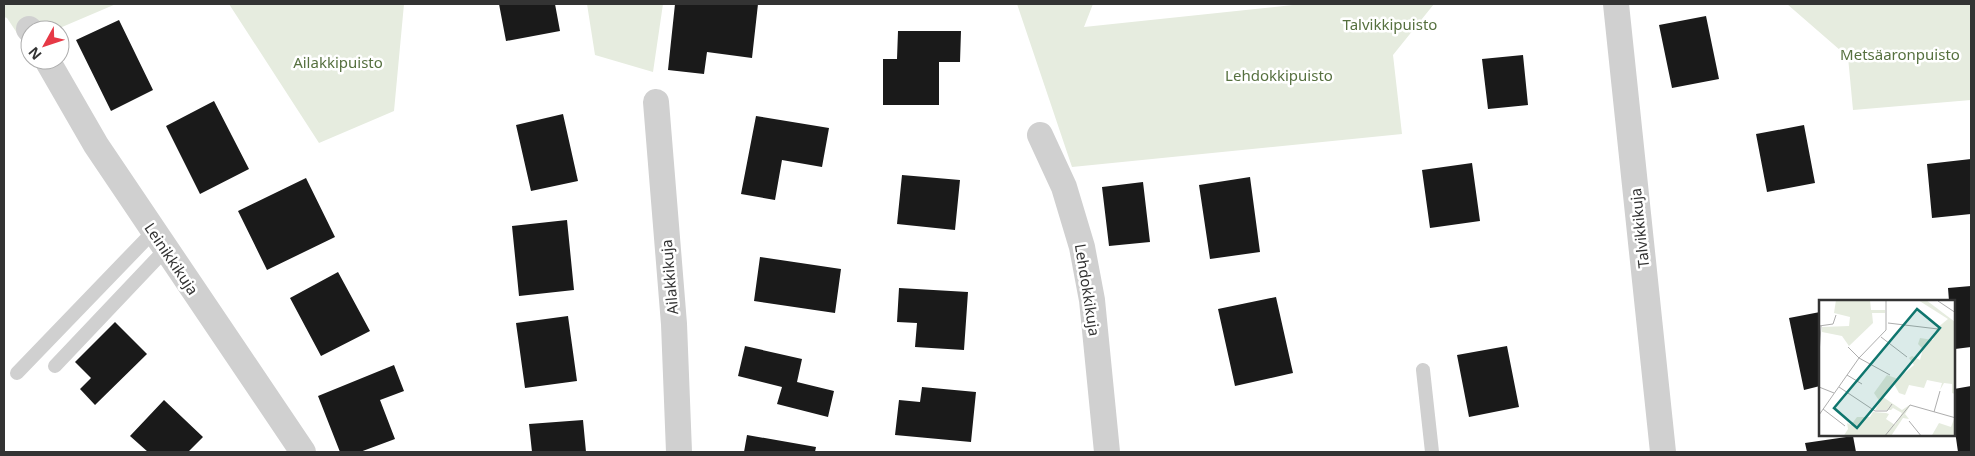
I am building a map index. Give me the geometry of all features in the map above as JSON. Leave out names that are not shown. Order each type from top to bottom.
[{"type":"street","name":"Talvikkikuja","points":[[1616,4],[1663,452]]},
{"type":"street","name":"Leinikkikuja","points":[[53,70],[96,144],[159,241],[303,452]]},
{"type":"street","name":"Ailakkikuja","points":[[656,102],[674,324],[678,452]]},
{"type":"street","name":"Lehdokkikuja","points":[[1040,134],[1064,187],[1082,247],[1092,300],[1107,452]]},
{"type":"lane","points":[[55,366],[159,241]]},
{"type":"lane","points":[[17,373],[159,241]]},
{"type":"lane","points":[[1423,370],[1432,452]]},
{"type":"green space","points":[[4,4],[116,4],[70,24],[70,20],[20,20],[20,38],[7,18],[4,17]]},
{"type":"green space","name":"Ailakkipuisto","points":[[229,4],[404,4],[394,111],[319,143]]},
{"type":"green space","points":[[587,4],[663,4],[653,72],[595,55]]},
{"type":"green space","name":"Lehdokkipuisto","points":[[1017,4],[1093,4],[1084,27],[1302,4],[1434,4],[1393,55],[1402,134],[1072,167]]},
{"type":"green space","name":"Metsäaronpuisto","points":[[1787,4],[1971,4],[1971,100],[1853,110],[1848,57]]},
{"type":"building","points":[[499,4],[555,4],[560,31],[506,41]]},
{"type":"building","points":[[675,4],[758,4],[752,58],[707,52],[704,74],[668,70]]},
{"type":"building","points":[[1706,16],[1719,79],[1672,88],[1659,25]]},
{"type":"building","points":[[119,20],[153,90],[111,111],[76,40]]},
{"type":"building","points":[[898,31],[961,31],[960,62],[939,62],[939,105],[883,105],[883,59],[897,59]]},
{"type":"building","points":[[1523,55],[1528,105],[1488,109],[1482,59]]},
{"type":"building","points":[[214,101],[249,169],[200,194],[166,126]]},
{"type":"building","points":[[563,114],[578,181],[531,191],[516,125]]},
{"type":"building","points":[[756,116],[829,128],[822,167],[782,160],[775,200],[741,194]]},
{"type":"building","points":[[1804,125],[1815,183],[1767,192],[1756,134]]},
{"type":"building","points":[[1971,159],[1971,214],[1932,218],[1927,164]]},
{"type":"building","points":[[1472,163],[1480,221],[1430,228],[1422,170]]},
{"type":"building","points":[[902,175],[960,180],[955,230],[897,224]]},
{"type":"building","points":[[1250,177],[1260,252],[1210,259],[1199,185]]},
{"type":"building","points":[[306,178],[335,237],[267,270],[238,211]]},
{"type":"building","points":[[1143,182],[1150,242],[1109,246],[1102,187]]},
{"type":"building","points":[[567,220],[574,290],[519,296],[512,226]]},
{"type":"building","points":[[760,257],[841,269],[835,313],[754,301]]},
{"type":"building","points":[[338,272],[370,331],[321,356],[290,298]]},
{"type":"building","points":[[1971,286],[1971,347],[1955,349],[1955,300],[1949,300],[1948,288]]},
{"type":"building","points":[[899,288],[968,292],[964,350],[915,347],[917,323],[897,322]]},
{"type":"building","points":[[1276,297],[1293,373],[1235,386],[1218,309]]},
{"type":"building","points":[[1819,312],[1819,386],[1804,390],[1789,318]]},
{"type":"building","points":[[568,316],[577,381],[525,388],[516,323]]},
{"type":"building","points":[[115,322],[147,354],[95,405],[80,389],[91,378],[75,362]]},
{"type":"building","points":[[745,346],[802,359],[797,382],[834,391],[828,417],[777,404],[782,387],[738,376]]},
{"type":"building","points":[[1507,346],[1519,407],[1469,417],[1457,355]]},
{"type":"building","points":[[394,365],[404,391],[380,400],[395,439],[360,452],[340,452],[318,396]]},
{"type":"building","points":[[1971,386],[1971,451],[1958,452],[1955,431],[1955,389]]},
{"type":"building","points":[[922,387],[976,392],[971,442],[895,435],[899,400],[920,402]]},
{"type":"building","points":[[164,400],[203,437],[188,452],[148,452],[130,436]]},
{"type":"building","points":[[583,420],[586,452],[532,452],[529,424]]},
{"type":"building","points":[[747,435],[816,447],[815,452],[744,452]]},
{"type":"building","points":[[1853,436],[1856,452],[1807,452],[1805,443]]},
{"type":"park label","name":"Talvikkipuisto","points":[[1390,25]]}]
